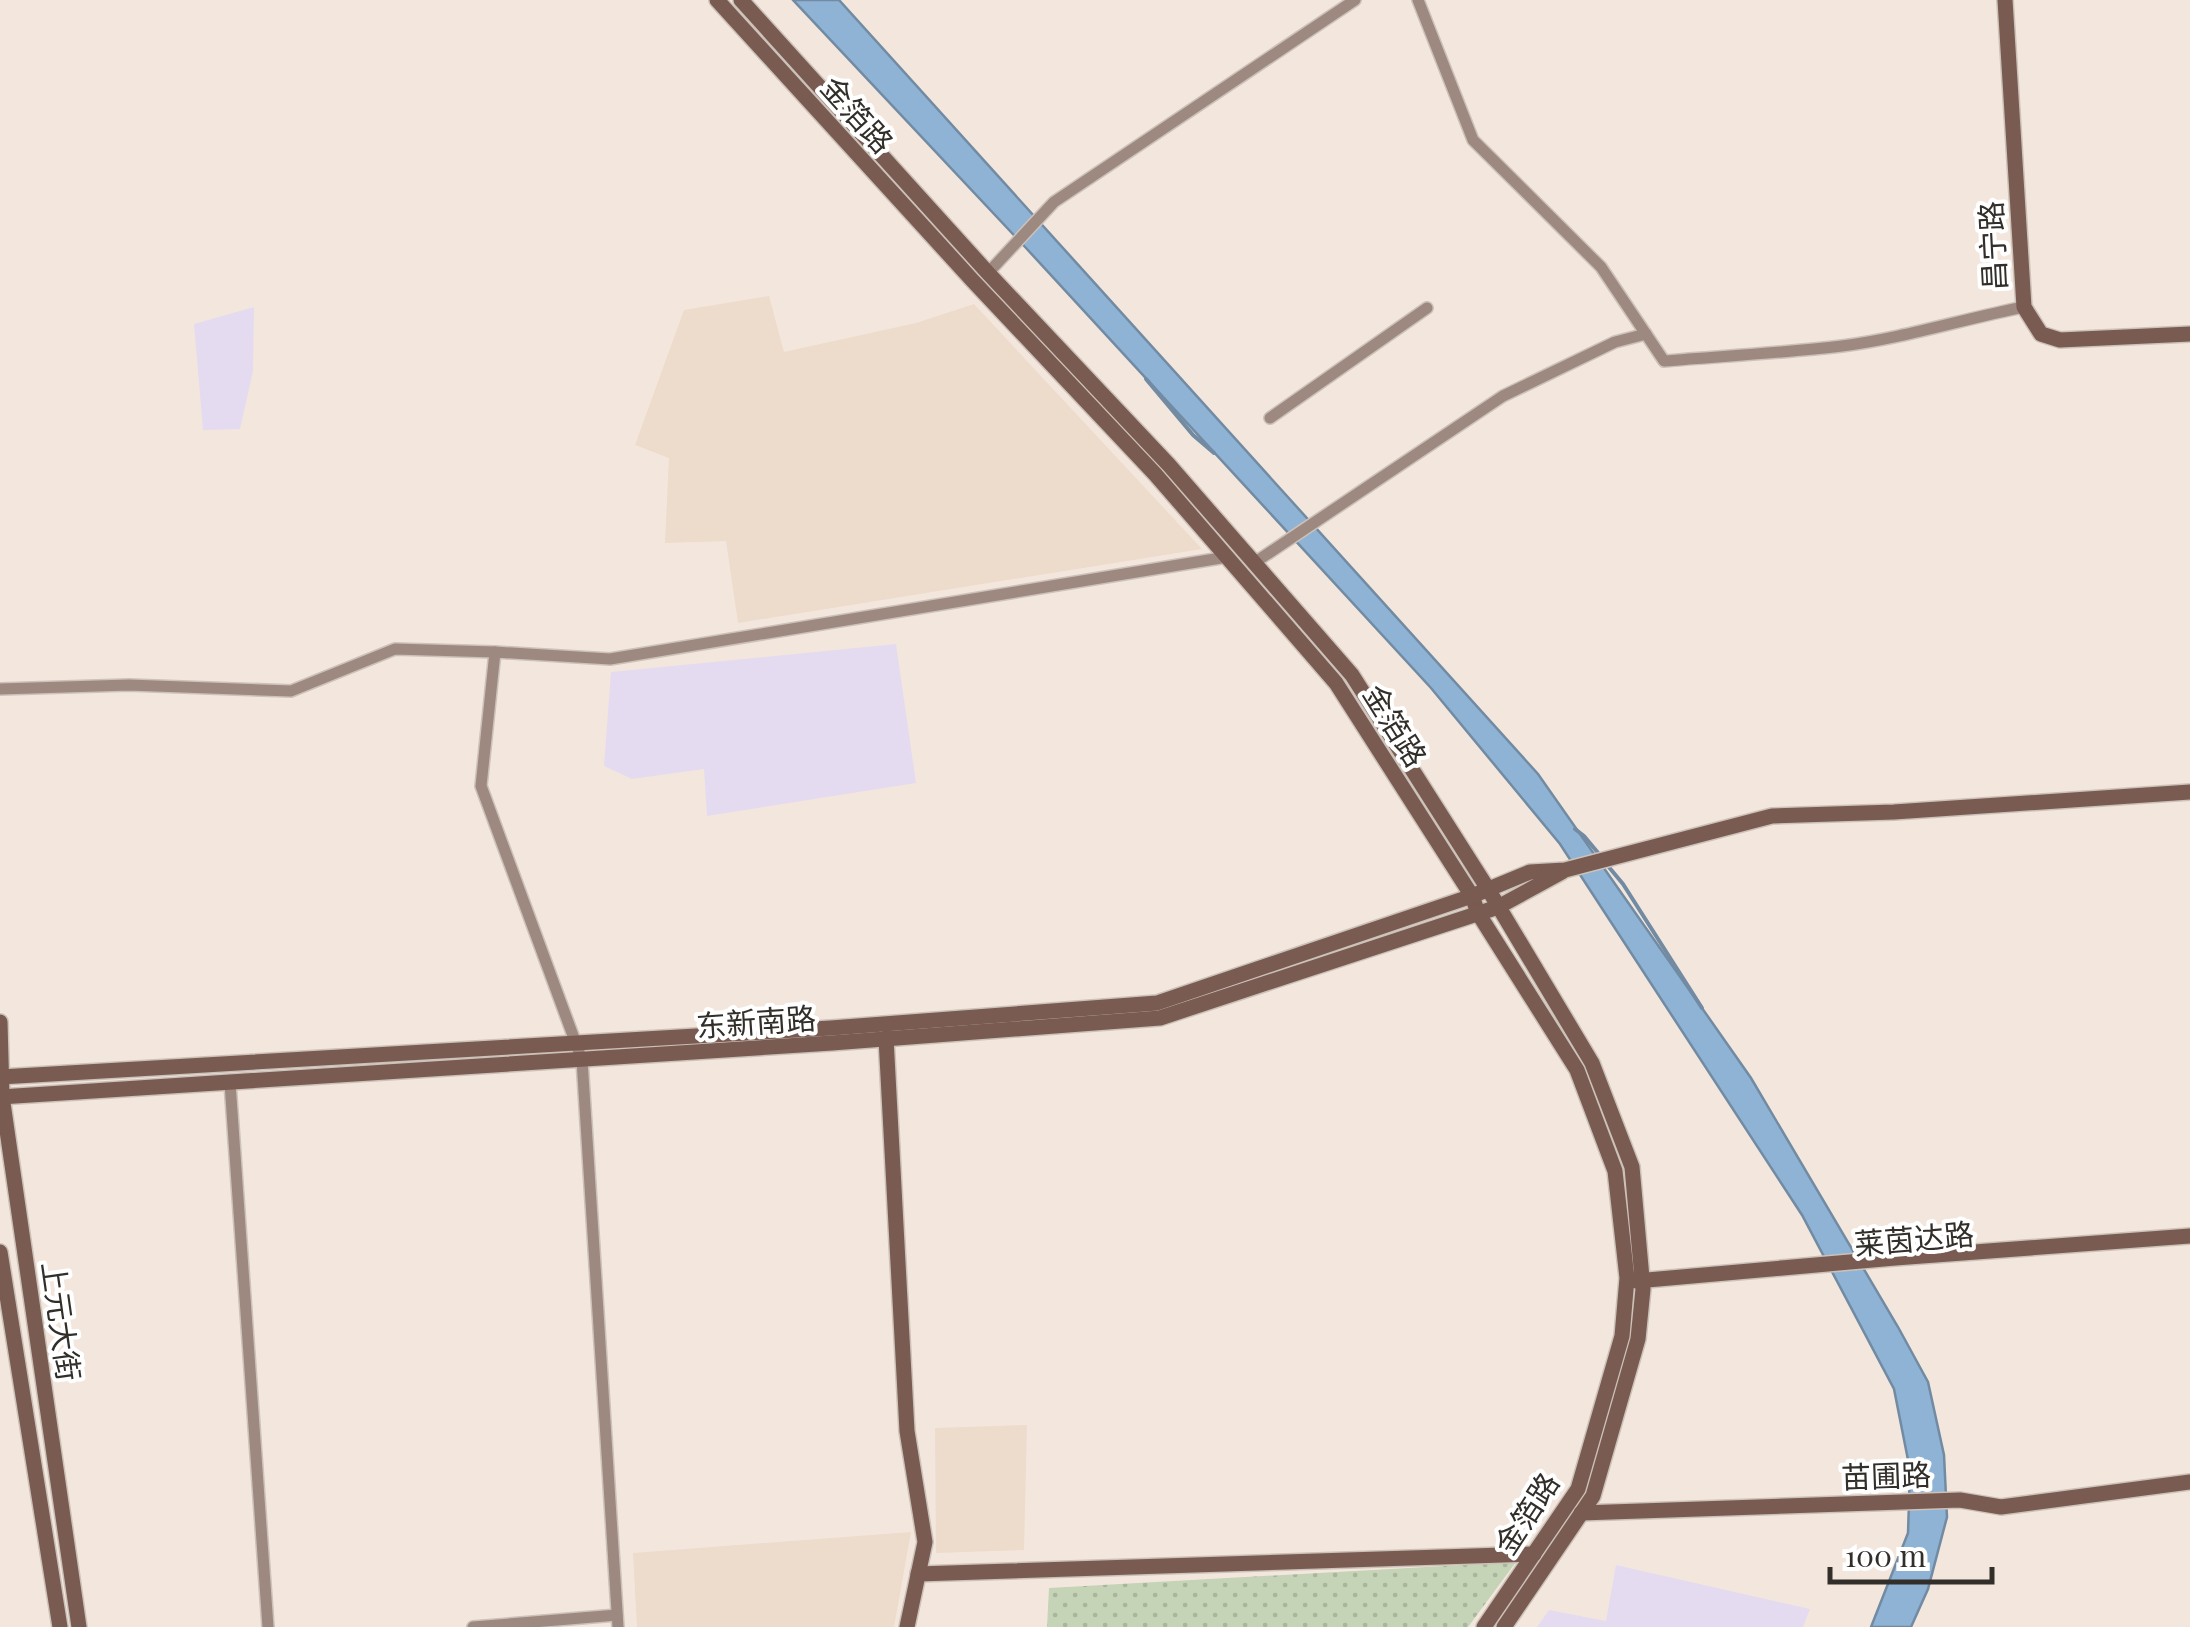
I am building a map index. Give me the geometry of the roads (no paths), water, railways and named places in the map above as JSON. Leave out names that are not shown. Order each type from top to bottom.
[{"type":"main road","name":"金箔路","points":[[718,0],[1155,474],[1336,683],[1480,893],[1498,906],[1592,1062],[1632,1167],[1638,1339],[1593,1496],[1504,1627]]},
{"type":"main road","name":"金箔路","points":[[741,0],[1169,465],[1352,676],[1480,893],[1478,913],[1577,1070],[1616,1171],[1637,1283],[1578,1489],[1484,1627]]},
{"type":"main road","name":"昌宁路","points":[[2005,0],[2024,306],[2041,334],[2060,340],[2190,334]]},
{"type":"main road","points":[[1565,870],[1772,816],[2190,792]]},
{"type":"main road","name":"东新南路","points":[[1,1096],[230,1084],[1157,1002],[1480,893],[1530,872],[1565,870]]},
{"type":"main road","name":"东新南路","points":[[1,1077],[886,1038],[1160,1018],[1498,906],[1565,870]]},
{"type":"main road","name":"上元大街","points":[[0,1022],[1,1096],[79,1627]]},
{"type":"main road","points":[[886,1038],[908,1431],[925,1542],[907,1627]]},
{"type":"main road","points":[[1899,1262],[2190,1236]]},
{"type":"main road","name":"莱茵达路","points":[[1637,1283],[2190,1244]]},
{"type":"main road","name":"上元大街","points":[[0,1252],[60,1627]]},
{"type":"main road","name":"苗圃路","points":[[1581,1514],[1960,1500],[2001,1507],[2190,1482]]},
{"type":"main road","points":[[918,1574],[1534,1554]]},
{"type":"street","points":[[988,272],[1054,202],[1356,0]]},
{"type":"street","points":[[1418,0],[1474,140],[1601,267],[1664,361],[1843,346],[1934,330],[2024,306]]},
{"type":"street","points":[[1270,418],[1427,308]]},
{"type":"street","points":[[1254,563],[1504,396],[1615,342],[1646,334]]},
{"type":"street","points":[[0,689],[129,685],[291,691],[396,649],[610,659],[1227,557]]},
{"type":"street","points":[[472,1627],[617,1621],[579,1052],[481,786],[496,652]]},
{"type":"street","points":[[230,1084],[268,1627]]},
{"type":"water","points":[[793,0],[839,0],[1538,774],[1751,1078],[1928,1382],[1944,1455],[1947,1517],[1928,1589],[1911,1627],[1871,1627],[1908,1533],[1910,1470],[1894,1389],[1802,1215],[1560,844],[1431,688]]},
{"type":"waterway","points":[[1146,379],[1193,435],[1214,453]]},
{"type":"waterway","points":[[1575,829],[1599,854]]},
{"type":"waterway","points":[[1608,866],[1702,1008]]}]
